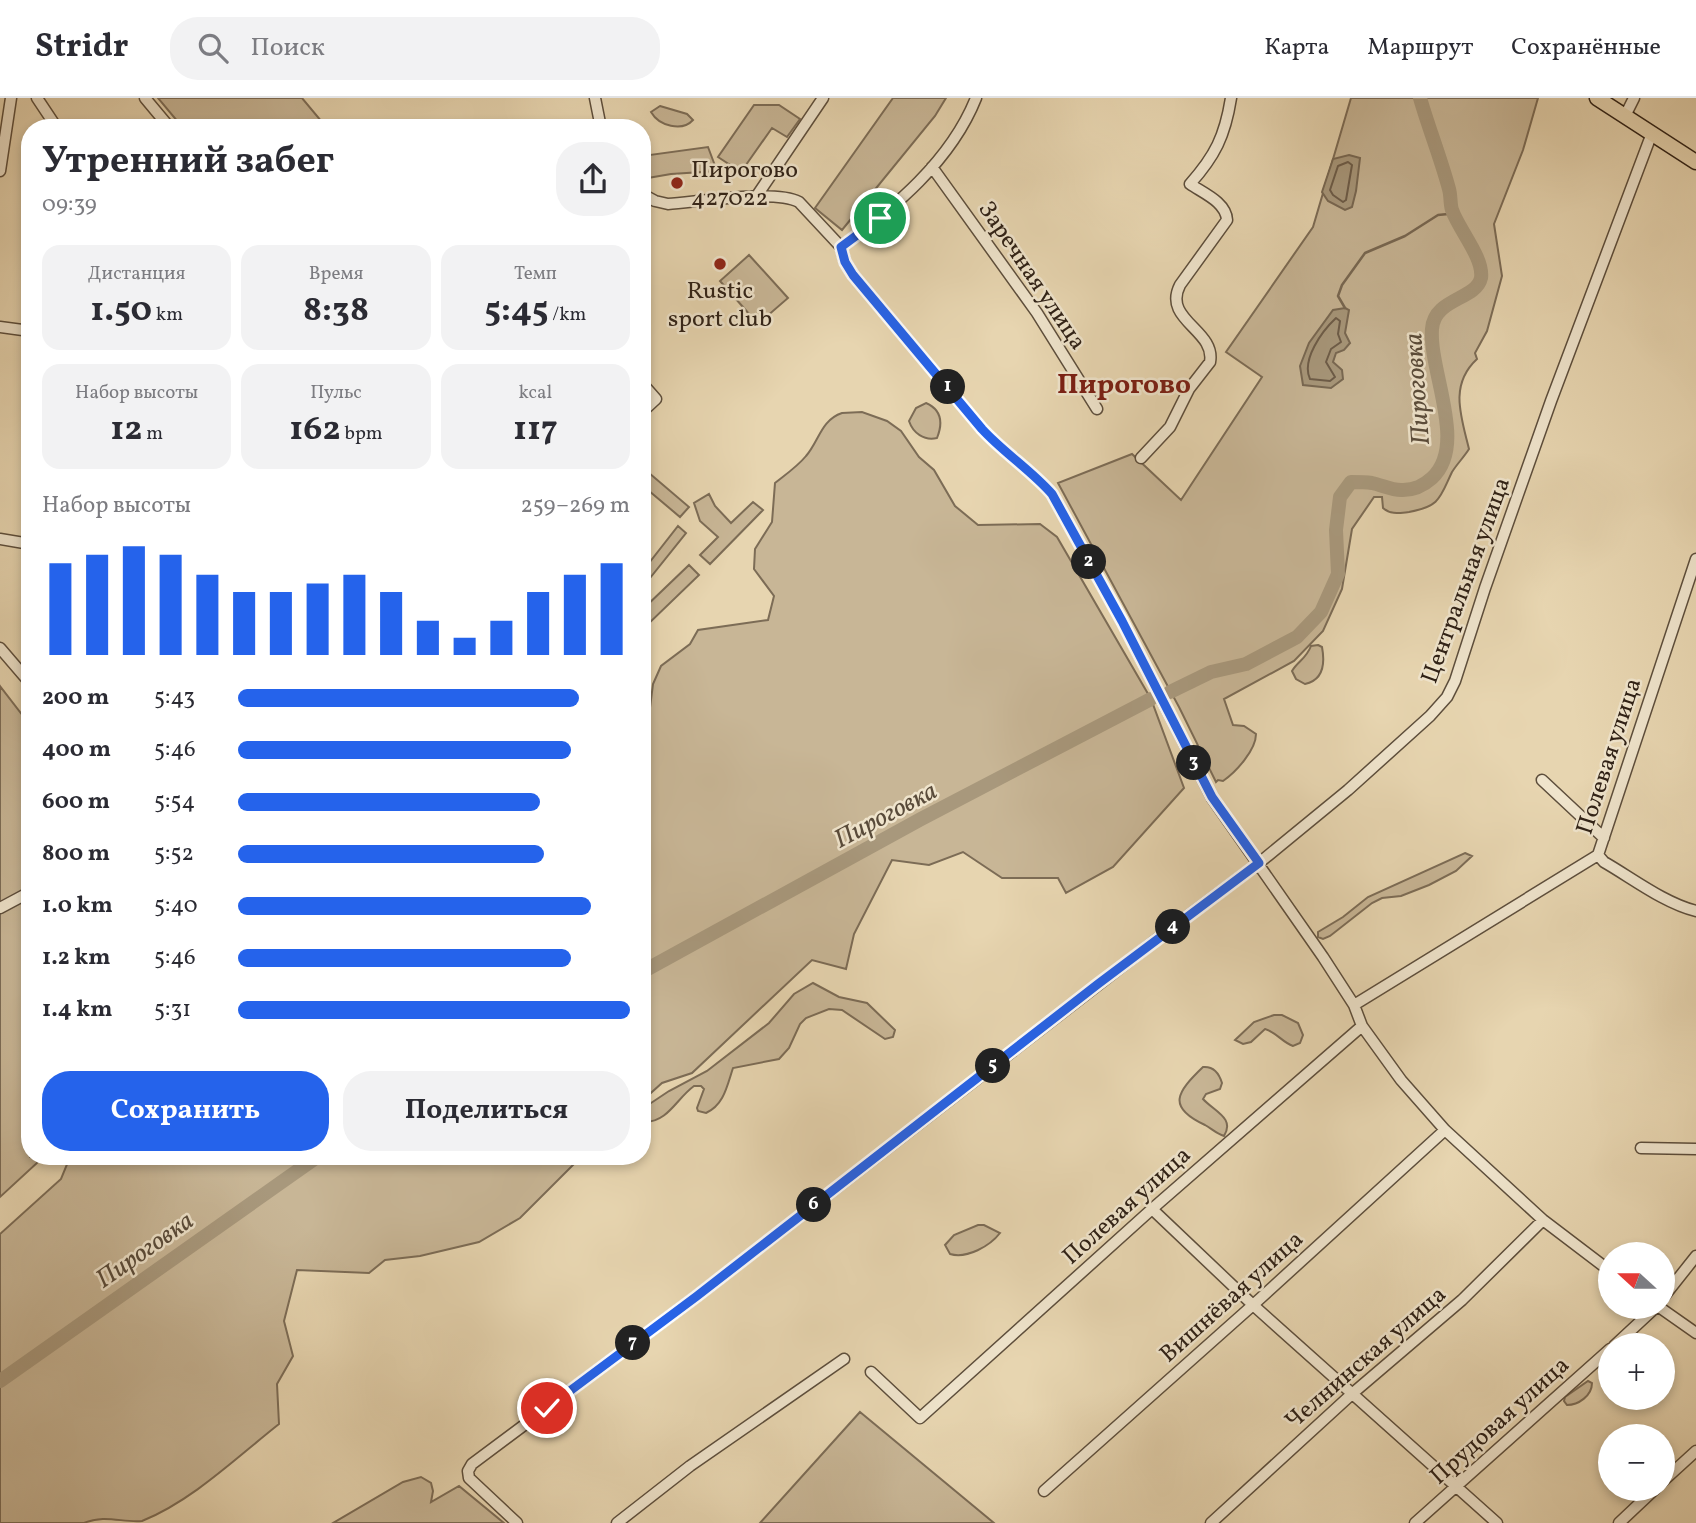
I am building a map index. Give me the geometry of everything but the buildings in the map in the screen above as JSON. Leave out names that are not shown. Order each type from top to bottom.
[{"type":"main road","points":[[1597,98],[1696,162]]},
{"type":"street","points":[[0,171],[11,98]]},
{"type":"street","points":[[37,98],[51,119]]},
{"type":"street","points":[[145,98],[162,119]]},
{"type":"street","points":[[596,98],[600,119]]},
{"type":"street","points":[[756,197],[823,98]]},
{"type":"street","points":[[841,247],[880,218],[932,167],[968,118],[976,98]]},
{"type":"street","points":[[1141,458],[1170,427],[1189,389],[1210,362],[1209,345],[1179,312],[1175,297],[1180,285],[1227,220],[1222,206],[1190,184],[1218,148],[1227,124],[1231,98]]},
{"type":"street","points":[[1625,116],[1634,98]]},
{"type":"street","name":"Центральная улица","points":[[517,1523],[469,1478],[468,1471],[472,1464],[697,1296],[1134,956],[1259,863],[1348,790],[1430,716],[1447,697],[1455,681],[1547,414],[1652,133]]},
{"type":"street","name":"Заречная улица","points":[[932,167],[1037,313],[1097,409]]},
{"type":"street","points":[[651,199],[668,204],[756,197],[791,198],[799,202],[841,247],[845,262],[853,275],[982,429],[1000,449],[1052,494],[1122,621],[1212,797],[1354,1005],[1362,1026],[1401,1080],[1445,1130],[1543,1220],[1598,1262]]},
{"type":"street","points":[[0,327],[21,330]]},
{"type":"street","points":[[0,539],[21,542]]},
{"type":"street","name":"Полевая улица","points":[[1354,1005],[1598,855],[1696,559]]},
{"type":"street","points":[[0,648],[21,672]]},
{"type":"street","points":[[1542,780],[1604,838]]},
{"type":"street","points":[[1598,855],[1604,862],[1684,908],[1696,911]]},
{"type":"street","points":[[0,908],[21,897]]},
{"type":"street","name":"Полевая улица","points":[[872,1372],[920,1418],[1152,1209],[1362,1026]]},
{"type":"street","name":"Вишнёвая улица","points":[[1044,1490],[1445,1130]]},
{"type":"street","points":[[1641,1148],[1696,1149]]},
{"type":"street","points":[[1152,1209],[1253,1305],[1497,1523]]},
{"type":"street","name":"Челнинская улица","points":[[1211,1523],[1353,1393],[1462,1300],[1543,1220]]},
{"type":"street","points":[[1675,1283],[1696,1256]]},
{"type":"street","points":[[1675,1319],[1696,1333]]},
{"type":"street","points":[[1628,1333],[1643,1320]]},
{"type":"street","points":[[617,1523],[690,1466],[844,1359]]},
{"type":"street","name":"Прудовая улица","points":[[1415,1523],[1598,1360]]},
{"type":"street","points":[[1675,1470],[1696,1451]]},
{"type":"street","points":[[1619,1523],[1642,1501]]},
{"type":"shaded area","points":[[158,98],[302,98],[320,119],[176,119]]},
{"type":"shaded area","points":[[893,98],[946,98],[935,116],[842,230],[815,208]]},
{"type":"shaded area","points":[[1351,98],[1538,98],[1523,150],[1494,224],[1502,276],[1487,331],[1475,353],[1477,359],[1468,369],[1460,390],[1461,413],[1469,449],[1452,472],[1438,499],[1428,507],[1392,513],[1383,508],[1382,497],[1374,497],[1352,529],[1342,589],[1323,631],[1294,661],[1224,699],[1233,725],[1244,726],[1256,734],[1249,754],[1234,772],[1223,781],[1216,782],[1179,707],[1058,483],[1132,454],[1181,500],[1262,377],[1226,352],[1313,227]]},
{"type":"shaded area","points":[[754,105],[779,105],[800,119],[787,137],[772,128],[741,172],[718,157]]},
{"type":"shaded area","points":[[660,106],[687,114],[693,120],[683,126],[665,124],[651,112]]},
{"type":"shaded area","points":[[708,147],[717,171],[651,177],[651,155]]},
{"type":"shaded area","points":[[749,255],[788,298],[758,324],[720,281]]},
{"type":"shaded area","points":[[926,403],[935,409],[940,418],[937,438],[920,435],[909,421],[916,408]]},
{"type":"shaded area","points":[[862,412],[887,421],[901,431],[919,457],[934,470],[955,506],[978,525],[1040,524],[1057,537],[1151,699],[1184,788],[1113,867],[1066,893],[1058,878],[1002,878],[963,852],[929,865],[892,860],[854,934],[846,969],[812,960],[692,1073],[662,1083],[651,1093],[653,684],[661,666],[690,644],[698,630],[768,620],[774,596],[754,569],[755,549],[772,522],[775,483],[803,460],[825,426],[835,416]]},
{"type":"shaded area","points":[[651,475],[689,507],[680,517],[651,493]]},
{"type":"shaded area","points":[[709,494],[715,506],[731,523],[753,502],[763,510],[710,564],[700,555],[718,537],[700,521],[694,503]]},
{"type":"shaded area","points":[[678,526],[686,533],[651,577],[651,560]]},
{"type":"shaded area","points":[[689,565],[699,575],[651,621],[651,601]]},
{"type":"shaded area","points":[[1311,646],[1322,647],[1323,653],[1322,670],[1316,679],[1305,684],[1296,679],[1292,671]]},
{"type":"shaded area","points":[[0,686],[21,713],[21,1165],[35,1165],[0,1197]]},
{"type":"shaded area","points":[[1465,853],[1472,856],[1456,871],[1401,896],[1382,898],[1330,936],[1323,939],[1318,937],[1318,932],[1368,897]]},
{"type":"shaded area","points":[[813,983],[839,997],[867,1003],[895,1030],[893,1037],[885,1039],[842,1010],[829,1009],[806,1018],[800,1024],[789,1048],[779,1059],[733,1068],[724,1094],[712,1110],[706,1113],[698,1111],[704,1089],[694,1086],[666,1114],[651,1121],[651,1103],[707,1071],[769,1023],[794,994]]},
{"type":"shaded area","points":[[1282,1015],[1298,1023],[1303,1035],[1300,1043],[1293,1046],[1265,1029],[1251,1042],[1243,1044],[1235,1040],[1254,1022]]},
{"type":"shaded area","points":[[1203,1067],[1216,1071],[1222,1083],[1220,1089],[1206,1094],[1203,1099],[1225,1120],[1227,1130],[1224,1136],[1193,1118],[1180,1105],[1182,1092]]},
{"type":"shaded area","points":[[67,1165],[573,1165],[520,1218],[479,1242],[420,1256],[385,1260],[369,1273],[297,1270],[284,1321],[293,1356],[277,1384],[279,1424],[179,1502],[142,1521],[107,1519],[84,1523],[0,1523],[0,1234],[61,1179]]},
{"type":"shaded area","points":[[978,1225],[1000,1233],[978,1250],[964,1255],[950,1254],[945,1245],[954,1235]]},
{"type":"shaded area","points":[[1588,1381],[1592,1383],[1587,1396],[1567,1405],[1565,1397]]},
{"type":"shaded area","points":[[860,1412],[994,1523],[760,1523]]},
{"type":"shaded area","points":[[421,1477],[431,1483],[431,1502],[459,1486],[504,1523],[333,1523],[403,1482]]},
{"type":"water","points":[[1349,155],[1360,158],[1352,207],[1345,210],[1328,201],[1322,192],[1333,159]]},
{"type":"water","points":[[1333,310],[1349,310],[1345,333],[1350,343],[1344,350],[1336,353],[1333,362],[1342,370],[1343,379],[1331,388],[1303,385],[1300,366],[1309,343]]},
{"type":"waterway","name":"Пироговка","points":[[1170,692],[1211,672],[1246,664],[1297,637],[1321,612],[1338,574],[1336,530],[1340,497],[1351,482],[1372,483],[1395,490],[1411,489],[1429,481],[1442,464],[1447,447],[1447,428],[1433,346],[1434,319],[1447,305],[1478,285],[1481,270],[1452,210],[1450,192],[1420,98]]},
{"type":"waterway","points":[[1345,308],[1338,296],[1342,285],[1365,253],[1405,236],[1438,215],[1448,214],[1452,210]]},
{"type":"waterway","name":"Пироговка","points":[[651,967],[921,819],[1151,699]]},
{"type":"waterway","name":"Пироговка","points":[[0,1381],[306,1165]]},
{"type":"place","name":"Пирогово 427022","points":[[677,183]]},
{"type":"place","name":"Rustic sport club","points":[[720,264]]},
{"type":"district","name":"Пирогово","points":[[1124,383]]},
{"type":"route","points":[[547,1408],[697,1296],[1098,984],[1259,863],[1212,797],[1122,621],[1052,494],[1000,449],[982,429],[845,262],[841,247],[880,218]]}]
